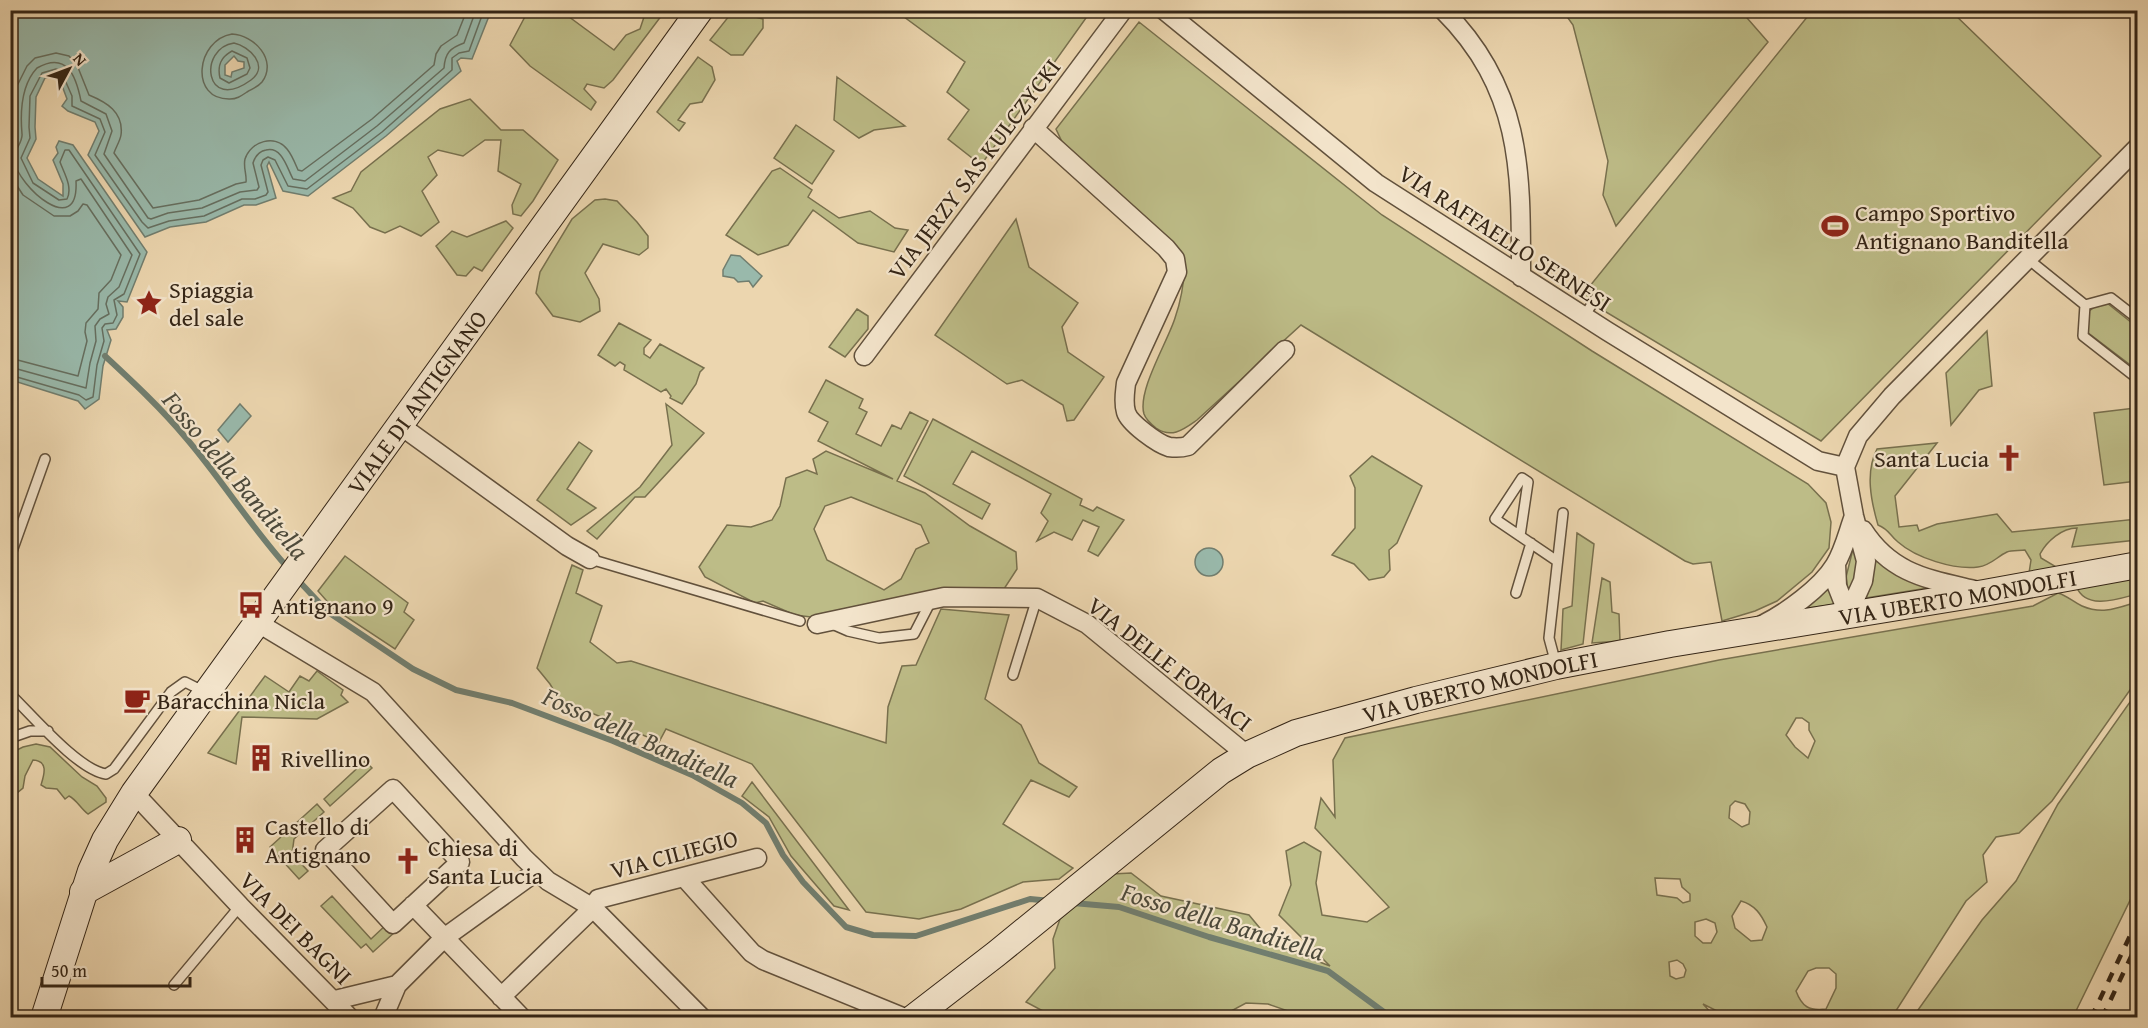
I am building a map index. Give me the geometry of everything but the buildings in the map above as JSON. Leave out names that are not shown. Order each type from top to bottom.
[{"type":"main road","name":"VIALE DI ANTIGNANO","points":[[44,1017],[83,892],[105,840],[134,793],[700,10]]},
{"type":"main road","name":"VIA UBERTO MONDOLFI","points":[[912,1016],[996,954],[1221,771],[1247,754],[1304,730],[1556,666],[1752,630],[1984,593],[2138,565]]},
{"type":"main road","points":[[83,892],[178,840]]},
{"type":"street","name":"VIA JERZY SAS KULCZYCKI","points":[[864,356],[1123,10]]},
{"type":"street","name":"VIA RAFFAELLO SERNESI","points":[[1164,10],[1376,183],[1584,317],[1818,461],[1845,467]]},
{"type":"street","points":[[1443,10],[1480,53],[1508,113],[1516,150],[1521,230],[1521,277]]},
{"type":"street","points":[[1033,128],[1166,248],[1175,260],[1177,272],[1126,383],[1124,400],[1126,414],[1145,432],[1166,446],[1178,448],[1188,446],[1285,350]]},
{"type":"street","points":[[1848,614],[1866,570],[1865,555],[1854,516],[1845,467],[1858,436],[1872,417],[2138,147]]},
{"type":"street","points":[[401,426],[567,546],[590,559]]},
{"type":"street","points":[[1752,630],[1781,614],[1828,574],[1836,564],[1854,516]]},
{"type":"street","points":[[1854,516],[1872,543],[1893,563],[1925,577],[1984,593]]},
{"type":"street","points":[[1836,564],[1837,586],[1848,614]]},
{"type":"street","name":"VIA DELLE FORNACI","points":[[815,623],[944,597],[1037,598],[1087,624],[1247,754]]},
{"type":"street","points":[[251,632],[318,661],[373,692],[537,872],[593,908],[702,1017]]},
{"type":"street","points":[[393,789],[460,862],[413,905],[393,924],[325,850],[393,789]]},
{"type":"street","name":"VIA DEI BAGNI","points":[[134,793],[240,906],[350,1017]]},
{"type":"street","name":"VIA CILIEGIO","points":[[501,997],[593,908],[598,899],[757,858]]},
{"type":"street","points":[[383,1017],[397,985],[444,938],[537,872]]},
{"type":"street","points":[[684,877],[752,952],[763,960],[912,1016]]},
{"type":"street","points":[[413,905],[522,1017]]},
{"type":"street","points":[[335,1000],[397,985]]},
{"type":"lane","points":[[2028,259],[2085,305]]},
{"type":"lane","points":[[2085,305],[2111,298],[2138,319]]},
{"type":"lane","points":[[1584,317],[1595,299]]},
{"type":"lane","points":[[2085,305],[2083,336],[2138,379]]},
{"type":"lane","points":[[10,557],[45,459]]},
{"type":"lane","points":[[1520,536],[1528,482],[1522,478],[1495,519],[1520,536],[1531,543],[1557,561]]},
{"type":"lane","points":[[1556,666],[1549,638],[1563,513]]},
{"type":"lane","points":[[1516,593],[1531,543]]},
{"type":"lane","points":[[590,559],[815,623],[879,638],[914,634],[932,599]]},
{"type":"lane","points":[[1013,675],[1037,598]]},
{"type":"lane","points":[[10,694],[81,763],[96,773],[106,774],[114,769],[171,692],[185,682],[207,693]]},
{"type":"lane","points":[[10,738],[30,731],[48,731]]},
{"type":"lane","points":[[174,985],[240,906]]},
{"type":"shaded area","points":[[528,11],[561,11],[614,50],[626,35],[640,29],[646,11],[665,11],[613,80],[604,88],[587,84],[584,89],[596,102],[591,110],[530,66],[510,45]]},
{"type":"shaded area","points":[[733,11],[763,19],[763,28],[743,55],[731,55],[710,40]]},
{"type":"shaded area","points":[[896,11],[1091,11],[981,165],[948,139],[969,110],[947,92],[965,62]]},
{"type":"shaded area","points":[[1563,11],[1741,11],[1768,42],[1616,226],[1603,195],[1608,161],[1573,25]]},
{"type":"shaded area","name":"Campo Sportivo Antignano Banditella","points":[[1812,11],[1951,11],[2101,156],[1821,441],[1581,297]]},
{"type":"shaded area","points":[[1139,22],[1382,215],[1592,351],[1808,484],[1826,503],[1831,522],[1829,548],[1812,572],[1777,601],[1755,611],[1722,621],[1711,562],[1693,564],[1685,561],[1301,325],[1197,420],[1173,433],[1167,433],[1154,426],[1144,414],[1145,393],[1177,312],[1185,264],[1064,146],[1056,129]]},
{"type":"shaded area","points":[[698,57],[712,67],[715,80],[702,102],[690,104],[678,120],[685,123],[679,131],[657,112]]},
{"type":"shaded area","points":[[837,77],[905,126],[874,130],[859,138],[834,120]]},
{"type":"shaded area","points":[[470,99],[501,130],[523,130],[558,160],[521,216],[513,214],[512,205],[521,184],[498,171],[501,140],[485,140],[463,156],[438,150],[428,157],[437,175],[422,191],[439,222],[421,236],[400,226],[385,233],[370,227],[353,208],[333,198],[351,191],[361,172],[440,109]]},
{"type":"shaded area","points":[[796,125],[834,151],[812,184],[774,158]]},
{"type":"shaded area","points":[[780,168],[812,190],[808,197],[839,218],[870,211],[895,228],[908,230],[894,252],[858,243],[813,210],[788,245],[758,255],[726,235],[772,171]]},
{"type":"shaded area","points":[[595,200],[617,201],[637,222],[648,236],[648,248],[639,255],[603,244],[585,273],[599,299],[600,311],[580,322],[553,316],[536,293],[540,272],[572,219]]},
{"type":"shaded area","points":[[1016,219],[1029,267],[1078,303],[1062,327],[1068,352],[1104,377],[1074,420],[1067,421],[1063,405],[1022,380],[1007,384],[935,335]]},
{"type":"shaded area","points":[[506,221],[513,228],[482,271],[474,267],[466,276],[457,275],[436,246],[452,231],[467,237]]},
{"type":"shaded area","points":[[2107,303],[2137,327],[2137,370],[2087,332],[2088,312],[2097,305]]},
{"type":"shaded area","points":[[857,309],[868,316],[868,329],[845,357],[829,347]]},
{"type":"shaded area","points":[[619,323],[651,340],[644,348],[644,354],[650,358],[660,344],[704,368],[682,404],[670,398],[666,389],[661,392],[624,370],[625,365],[620,362],[615,366],[598,355]]},
{"type":"shaded area","points":[[1987,331],[1992,386],[1979,390],[1951,425],[1946,373]]},
{"type":"shaded area","points":[[826,380],[863,399],[859,408],[867,412],[856,434],[881,446],[892,425],[901,429],[910,412],[928,421],[897,481],[925,493],[970,526],[1016,552],[1017,569],[1002,592],[905,598],[811,617],[795,615],[763,601],[755,603],[705,577],[699,567],[727,525],[751,527],[772,520],[780,506],[786,478],[807,470],[817,474],[813,459],[826,451],[893,479],[818,441],[828,422],[809,412]],"holes":[[[851,497],[921,525],[929,543],[916,549],[901,579],[884,590],[827,560],[814,529],[825,506]]]},
{"type":"shaded area","points":[[666,404],[704,433],[645,497],[635,497],[597,539],[587,531],[640,487],[672,445]]},
{"type":"shaded area","points":[[2135,408],[2138,430],[2137,481],[2104,485],[2094,413]]},
{"type":"shaded area","points":[[933,419],[1082,499],[1080,505],[1093,511],[1097,507],[1124,520],[1098,556],[1088,551],[1099,527],[1083,520],[1072,540],[1054,532],[1037,541],[1048,521],[1041,513],[1051,494],[972,451],[953,484],[990,504],[982,519],[904,476]]},
{"type":"shaded area","points":[[579,442],[592,451],[567,489],[596,508],[571,525],[537,500]]},
{"type":"shaded area","points":[[1937,443],[1895,496],[1899,527],[1917,525],[1919,531],[1937,524],[1997,514],[2012,532],[2137,519],[2137,540],[2072,547],[2077,528],[2066,530],[2051,540],[2040,554],[2041,558],[2058,568],[2029,573],[2031,560],[2025,550],[2009,551],[1987,565],[1978,567],[1958,567],[1925,558],[1906,548],[1878,525],[1871,496],[1871,467],[1877,449]]},
{"type":"shaded area","points":[[1372,456],[1422,486],[1397,543],[1389,550],[1390,570],[1384,577],[1369,580],[1354,564],[1332,555],[1355,528],[1355,488],[1350,476]]},
{"type":"shaded area","points":[[1577,533],[1594,544],[1583,644],[1561,650],[1563,609],[1572,606]]},
{"type":"shaded area","points":[[1856,537],[1858,554],[1853,590],[1848,591],[1846,577]]},
{"type":"shaded area","points":[[345,556],[408,603],[404,612],[414,620],[395,649],[333,608],[318,591]]},
{"type":"shaded area","points":[[1874,556],[1934,587],[1866,598],[1873,580]]},
{"type":"shaded area","points":[[572,565],[583,570],[576,593],[602,606],[590,642],[617,663],[631,661],[886,743],[888,707],[902,666],[916,665],[941,609],[1009,615],[985,699],[1021,725],[1039,763],[1077,787],[1069,797],[1031,780],[1003,824],[1073,868],[1059,879],[1023,882],[961,909],[919,919],[866,912],[752,764],[666,729],[659,742],[559,699],[537,668]]},
{"type":"shaded area","points":[[2137,575],[2137,594],[2112,600],[2095,601],[2087,598],[2076,586]]},
{"type":"shaded area","points":[[1602,578],[1610,582],[1612,612],[1619,614],[1620,641],[1592,643]]},
{"type":"shaded area","points":[[1830,585],[1838,604],[1800,609]]},
{"type":"shaded area","points":[[2058,593],[2082,606],[2097,610],[2110,610],[2137,602],[2137,680],[2052,801],[2019,833],[1996,837],[1983,855],[1987,882],[1966,901],[1892,1017],[1729,1017],[1703,1004],[1715,1017],[1308,1018],[1268,1004],[1246,1003],[1220,1017],[1056,1018],[1026,1002],[1055,968],[1053,939],[1060,919],[1112,874],[1131,873],[1161,896],[1249,915],[1273,944],[1330,966],[1279,915],[1291,885],[1286,851],[1304,842],[1321,852],[1316,883],[1322,915],[1367,922],[1389,907],[1315,828],[1321,798],[1335,817],[1333,760],[1345,738],[1719,660],[2033,606]],"holes":[[[1796,718],[1802,718],[1809,723],[1809,730],[1815,741],[1808,758],[1786,735]],[[1735,801],[1745,804],[1750,812],[1749,824],[1742,827],[1729,818],[1730,806]],[[1655,878],[1680,879],[1682,887],[1690,894],[1690,901],[1683,903],[1677,898],[1657,895]],[[1741,901],[1757,911],[1767,927],[1762,940],[1751,941],[1735,928],[1732,916]],[[1706,919],[1715,923],[1717,932],[1711,943],[1703,943],[1695,936],[1695,922]],[[1677,960],[1683,964],[1686,970],[1684,977],[1676,979],[1670,976],[1669,962]],[[1816,968],[1829,968],[1836,974],[1836,988],[1826,1009],[1807,1007],[1796,991],[1808,971]]]},
{"type":"shaded area","points":[[317,671],[343,690],[341,695],[348,702],[317,719],[242,717],[236,764],[208,753],[265,676],[289,692],[300,676],[309,681]]},
{"type":"shaded area","points":[[2137,692],[2137,886],[2073,1017],[1913,1017],[1982,920],[2016,881],[2058,804]]},
{"type":"shaded area","points":[[36,744],[50,747],[82,777],[97,786],[106,798],[106,802],[88,814],[72,797],[65,799],[57,789],[41,785],[44,769],[41,763],[33,760],[25,776],[23,788],[11,798],[11,753]]},
{"type":"shaded area","points":[[365,761],[372,768],[330,806],[324,799]]},
{"type":"shaded area","points":[[752,782],[849,910],[834,906],[791,856],[769,817],[742,796]]},
{"type":"shaded area","points":[[11,798],[16,816],[11,833]]},
{"type":"shaded area","points":[[317,804],[324,812],[294,839],[292,854],[308,871],[299,879],[270,847]]},
{"type":"shaded area","points":[[332,896],[371,939],[388,923],[396,931],[373,952],[366,944],[361,948],[321,906]]},
{"type":"water","points":[[11,10],[491,10],[472,59],[461,58],[457,61],[461,71],[386,136],[308,196],[283,191],[269,162],[267,166],[276,198],[256,205],[244,205],[206,222],[170,227],[145,237],[88,155],[99,131],[95,122],[68,111],[62,106],[67,99],[58,75],[45,78],[36,97],[36,139],[27,158],[38,179],[63,196],[63,184],[53,160],[58,153],[56,147],[59,141],[73,145],[147,252],[127,302],[118,301],[123,307],[123,317],[116,329],[107,330],[111,340],[103,366],[99,399],[85,409],[78,401],[11,380]],"holes":[[[234,56],[238,61],[244,62],[244,68],[232,72],[231,77],[225,75],[225,65]]]},
{"type":"water","points":[[731,255],[740,256],[762,276],[753,287],[749,281],[738,282],[734,278],[723,276],[723,270]]},
{"type":"water","points":[[240,404],[251,416],[228,442],[218,430]]},
{"type":"water","points":[[1209,548],[1219,552],[1223,562],[1219,572],[1209,576],[1199,572],[1195,562],[1199,552]]},
{"type":"waterway","name":"Fosso della Banditella","points":[[105,356],[176,427],[288,568]]},
{"type":"waterway","name":"Fosso della Banditella","points":[[296,578],[328,612],[413,669],[456,690],[512,703],[613,741],[692,775],[742,803],[766,823],[783,855],[803,882],[846,927],[873,935],[916,936],[1030,899],[1051,901]]},
{"type":"waterway","name":"Fosso della Banditella","points":[[1073,903],[1119,907],[1209,937],[1328,971],[1392,1018]]},
{"type":"railway","points":[[2091,1018],[2138,919]]},
{"type":"railway","points":[[2102,1018],[2138,942]]},
{"type":"place","name":"Campo Sportivo Antignano Banditella","points":[[1835,226]]},
{"type":"place","name":"Spiaggia del sale","points":[[149,303]]},
{"type":"place","name":"Santa Lucia","points":[[2009,458]]},
{"type":"place","name":"Antignano 9","points":[[251,605]]},
{"type":"place","name":"Baracchina Nicla","points":[[137,700]]},
{"type":"place","name":"Rivellino","points":[[261,758]]},
{"type":"place","name":"Castello di Antignano","points":[[245,840]]},
{"type":"place","name":"Chiesa di Santa Lucia","points":[[408,861]]}]
